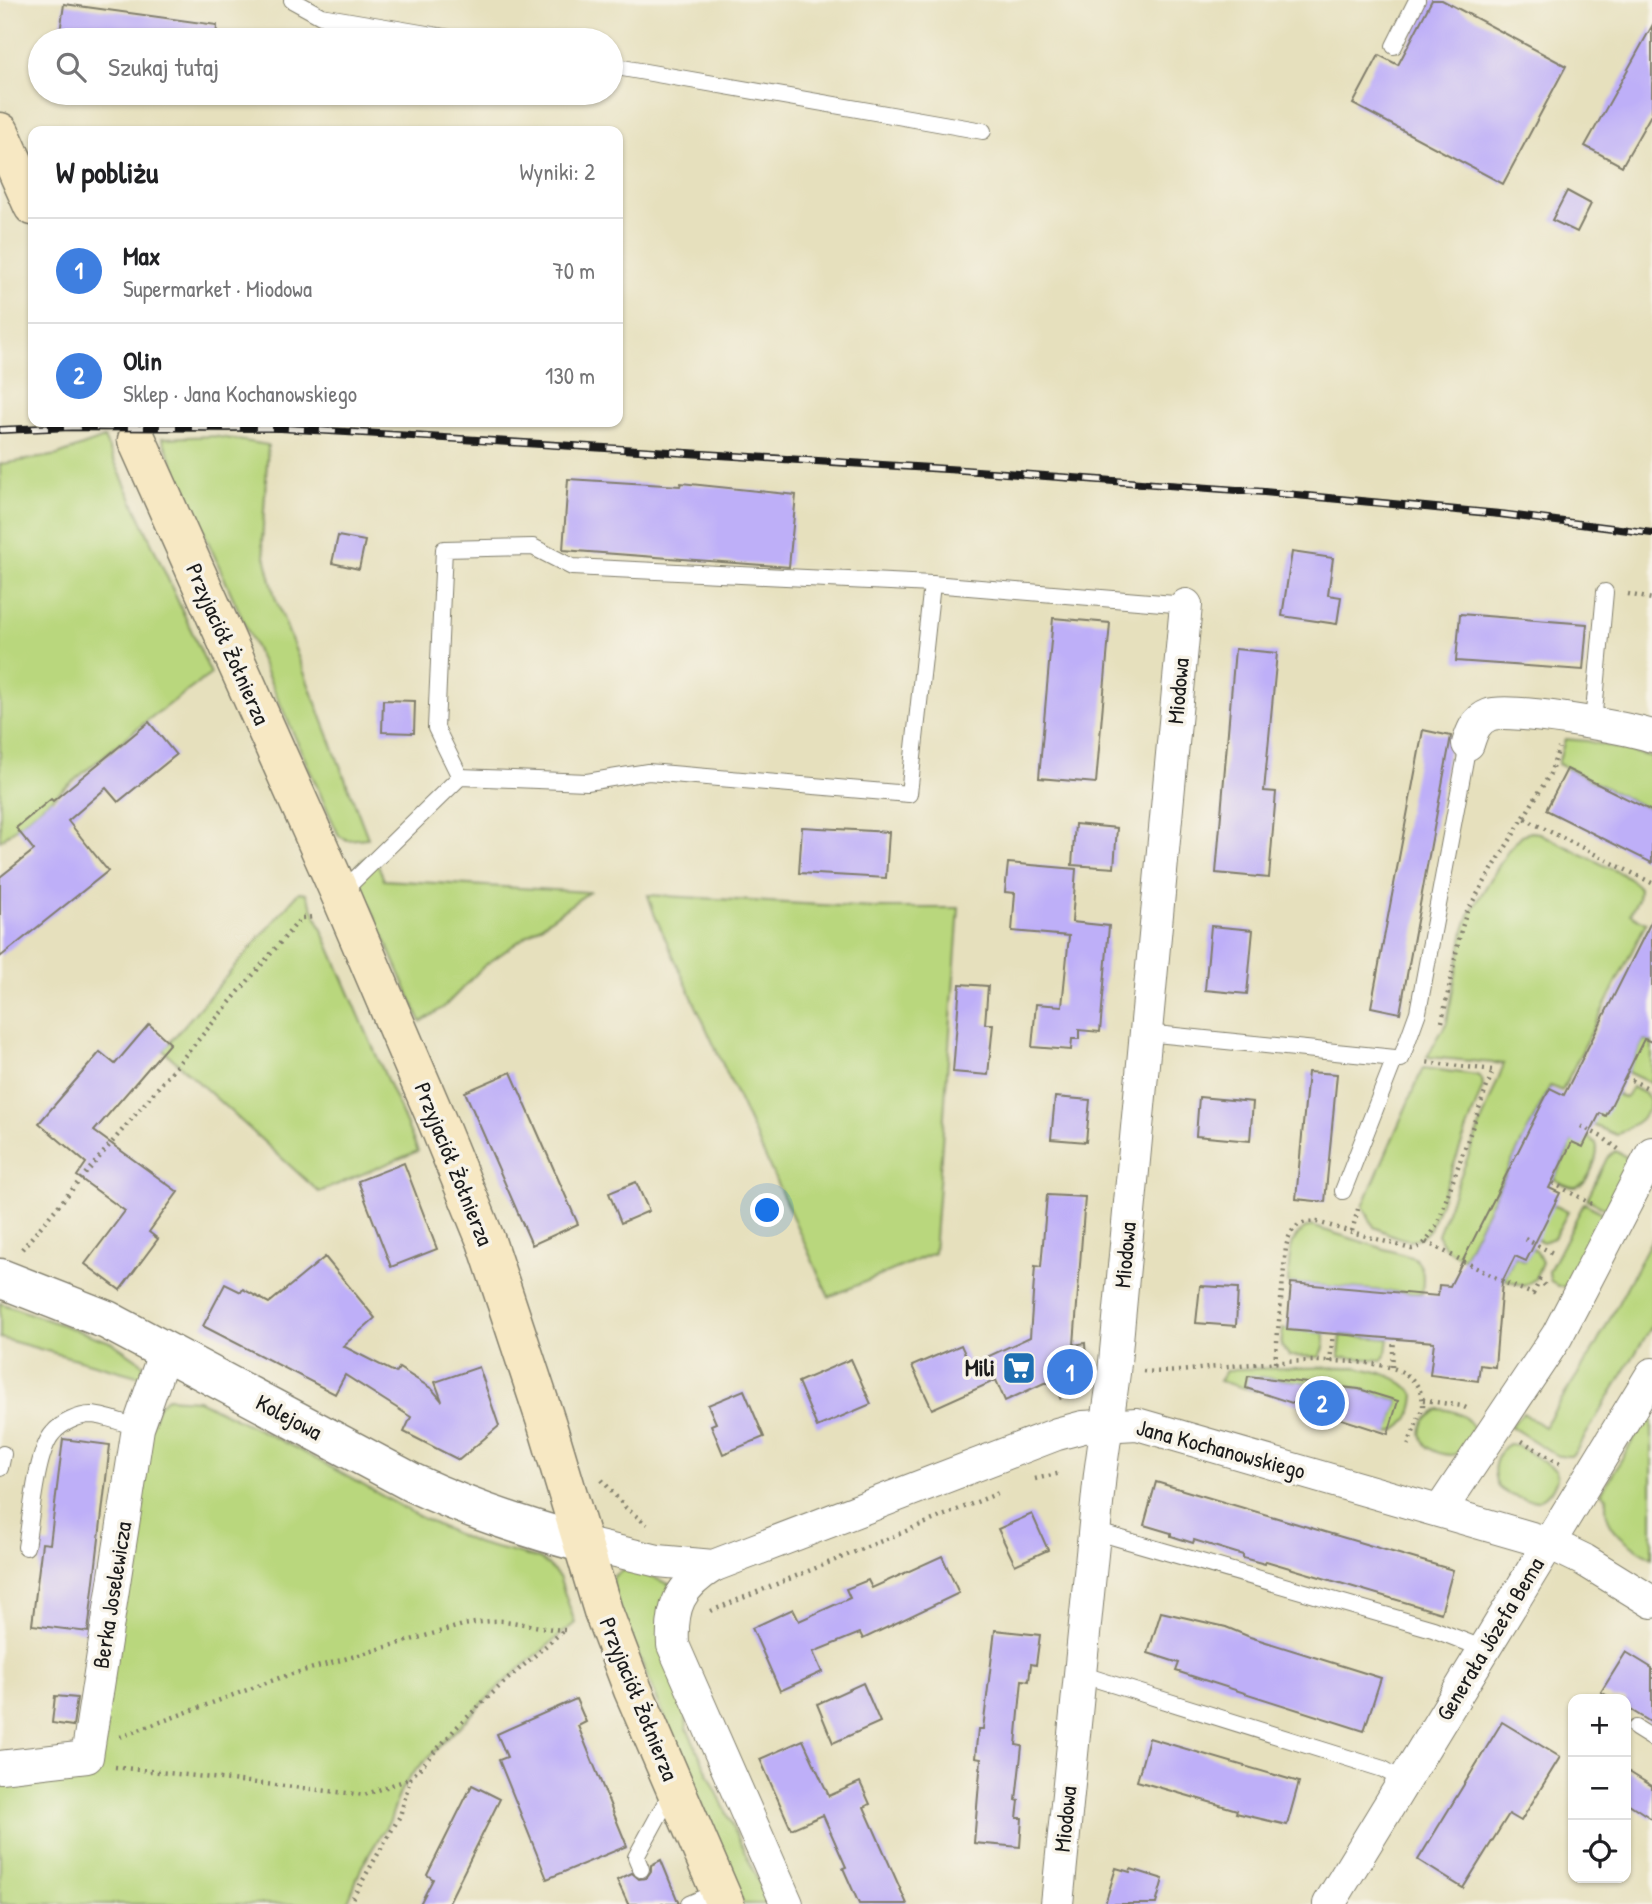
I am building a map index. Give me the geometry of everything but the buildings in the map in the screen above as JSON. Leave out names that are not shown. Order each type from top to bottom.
[{"type":"main road","points":[[0,132],[28,195]]},
{"type":"main road","name":"Przyjaciół Żołnierza","points":[[137,440],[343,904],[486,1241],[547,1425],[603,1611],[632,1690],[674,1786],[711,1900]]},
{"type":"street","name":"Miodowa","points":[[1057,1904],[1094,1531],[1114,1373],[1186,606]]},
{"type":"street","points":[[1468,744],[1473,729],[1480,720],[1499,712],[1593,723],[1652,736]]},
{"type":"street","points":[[1440,1511],[1557,1336],[1649,1158]]},
{"type":"street","name":"Kolejowa","points":[[8,1267],[413,1483],[462,1506],[510,1523],[582,1543]]},
{"type":"street","name":"Berka Joselewicza","points":[[87,1753],[138,1428],[165,1351]]},
{"type":"street","name":"Generała Józefa Bema","points":[[1329,1904],[1652,1374]]},
{"type":"street","name":"Jana Kochanowskiego","points":[[582,1543],[658,1561],[713,1566],[1057,1434],[1083,1427],[1137,1424],[1549,1543],[1584,1560],[1652,1602]]},
{"type":"street","points":[[713,1566],[696,1576],[674,1608],[673,1645],[788,1904]]},
{"type":"street","points":[[0,1767],[87,1753]]},
{"type":"lane","points":[[292,0],[321,16],[392,28]]},
{"type":"lane","points":[[1394,46],[1417,0]]},
{"type":"lane","points":[[623,68],[983,131]]},
{"type":"lane","points":[[460,777],[436,728],[444,549],[533,547],[572,566],[932,584],[1186,606]]},
{"type":"lane","points":[[343,904],[460,777],[587,782],[648,772],[909,794],[932,584]]},
{"type":"lane","points":[[1593,723],[1605,593]]},
{"type":"lane","points":[[1146,1033],[1401,1059],[1418,1012],[1468,744]]},
{"type":"lane","points":[[1343,1191],[1395,1058]]},
{"type":"lane","points":[[26,1547],[43,1451],[53,1432],[67,1422],[89,1415],[110,1418],[138,1428]]},
{"type":"lane","points":[[1094,1531],[1433,1629],[1484,1649]]},
{"type":"lane","points":[[1080,1674],[1383,1769],[1404,1781]]},
{"type":"lane","points":[[1636,1728],[1652,1738]]},
{"type":"lane","points":[[641,1869],[636,1857],[674,1786]]},
{"type":"path","points":[[1623,593],[1652,599]]},
{"type":"path","points":[[1438,1030],[1444,1016],[1467,911],[1525,819],[1550,774],[1560,744]]},
{"type":"path","points":[[1525,819],[1652,883]]},
{"type":"path","points":[[8,1267],[301,918],[343,904]]},
{"type":"path","points":[[1275,1363],[1286,1247],[1292,1231],[1302,1222],[1352,1231],[1411,1249],[1419,1248],[1426,1242],[1438,1222],[1493,1070],[1420,1061],[1426,1051]]},
{"type":"path","points":[[1625,1076],[1652,1090]]},
{"type":"path","points":[[1581,1126],[1616,1148],[1649,1158]]},
{"type":"path","points":[[1553,1183],[1619,1218]]},
{"type":"path","points":[[1352,1231],[1358,1208]]},
{"type":"path","points":[[1525,1239],[1553,1253]]},
{"type":"path","points":[[1426,1242],[1506,1283],[1533,1293],[1540,1280],[1556,1299]]},
{"type":"path","points":[[1330,1362],[1333,1334]]},
{"type":"path","points":[[1392,1367],[1394,1339]]},
{"type":"path","points":[[1142,1371],[1169,1373],[1228,1366],[1330,1362],[1392,1367],[1415,1382],[1423,1401],[1408,1445]]},
{"type":"path","points":[[1057,1399],[1083,1388]]},
{"type":"path","points":[[1423,1401],[1462,1406],[1480,1417]]},
{"type":"path","points":[[1518,1439],[1569,1469]]},
{"type":"path","points":[[1026,1483],[1062,1474]]},
{"type":"path","points":[[600,1478],[625,1507],[656,1532]]},
{"type":"path","points":[[710,1611],[1002,1492]]},
{"type":"path","points":[[87,1753],[282,1677],[463,1625],[505,1621],[541,1629],[565,1630]]},
{"type":"path","points":[[349,1904],[400,1816],[410,1779],[491,1694],[573,1624]]},
{"type":"path","points":[[87,1753],[103,1765],[364,1795],[410,1779]]},
{"type":"green space","points":[[214,436],[268,445],[262,544],[275,597],[368,838],[347,840],[339,836],[162,438]]},
{"type":"green space","points":[[104,438],[211,674],[149,719],[0,841],[0,464],[58,455]]},
{"type":"green space","points":[[1565,739],[1587,741],[1652,757],[1652,811],[1558,764]]},
{"type":"green space","points":[[1539,833],[1628,877],[1639,888],[1638,899],[1630,914],[1646,923],[1562,1091],[1550,1086],[1463,1259],[1444,1246],[1438,1234],[1504,1064],[1427,1057],[1447,1022],[1469,915],[1509,849],[1522,835]]},
{"type":"green space","points":[[374,854],[384,880],[589,892],[484,966],[444,1007],[421,1022],[354,869],[363,859]]},
{"type":"green space","points":[[299,892],[306,893],[418,1151],[319,1192],[163,1050]]},
{"type":"green space","points":[[648,895],[873,908],[959,908],[934,1253],[829,1297],[655,916]]},
{"type":"green space","points":[[1644,1039],[1652,1042],[1652,1084],[1627,1072]]},
{"type":"green space","points":[[1423,1068],[1477,1075],[1482,1079],[1483,1086],[1430,1229],[1417,1239],[1410,1240],[1374,1227],[1363,1206]]},
{"type":"green space","points":[[1632,1087],[1650,1100],[1647,1112],[1633,1125],[1617,1135],[1583,1121],[1617,1094],[1625,1098]]},
{"type":"green space","points":[[1588,1137],[1596,1143],[1597,1148],[1592,1168],[1581,1185],[1573,1187],[1554,1179],[1572,1142]]},
{"type":"green space","points":[[1615,1151],[1634,1161],[1609,1210],[1587,1199],[1607,1158]]},
{"type":"green space","points":[[1584,1203],[1607,1215],[1568,1286],[1558,1287],[1550,1280],[1549,1271]]},
{"type":"green space","points":[[1554,1205],[1568,1212],[1554,1238],[1543,1242],[1526,1235]]},
{"type":"green space","points":[[1311,1226],[1414,1258],[1422,1270],[1422,1294],[1288,1283],[1293,1242],[1297,1235]]},
{"type":"green space","points":[[1652,1239],[1652,1326],[1576,1451],[1571,1456],[1558,1456],[1510,1426],[1523,1413],[1544,1427],[1595,1347]]},
{"type":"green space","points":[[1532,1248],[1542,1262],[1535,1279],[1524,1286],[1504,1279],[1515,1256],[1525,1261]]},
{"type":"green space","points":[[0,1303],[113,1343],[142,1363],[148,1379],[0,1338]]},
{"type":"green space","points":[[1283,1329],[1325,1333],[1320,1357],[1290,1356],[1281,1346]]},
{"type":"green space","points":[[1341,1335],[1389,1339],[1387,1352],[1382,1360],[1339,1357]]},
{"type":"green space","points":[[1355,1367],[1395,1379],[1415,1395],[1410,1415],[1398,1429],[1385,1433],[1398,1401],[1359,1389],[1260,1377],[1255,1391],[1219,1381],[1226,1371],[1235,1369]]},
{"type":"green space","points":[[167,1398],[198,1400],[294,1447],[424,1519],[476,1543],[539,1559],[559,1577],[575,1623],[503,1683],[411,1775],[400,1792],[390,1820],[362,1866],[347,1904],[0,1904],[0,1776],[85,1769],[150,1427],[159,1405]]},
{"type":"green space","points":[[1439,1409],[1462,1415],[1473,1428],[1476,1434],[1462,1452],[1451,1455],[1439,1453],[1424,1443],[1421,1434],[1424,1421]]},
{"type":"green space","points":[[1652,1409],[1652,1558],[1618,1534],[1608,1518],[1607,1497],[1601,1493]]},
{"type":"green space","points":[[1508,1444],[1517,1445],[1556,1470],[1556,1482],[1543,1498],[1519,1498],[1498,1487],[1495,1464]]},
{"type":"green space","points":[[624,1570],[643,1573],[673,1586],[687,1728],[769,1904],[743,1904],[618,1606],[612,1582],[614,1576]]},
{"type":"railway","points":[[0,430],[71,427],[281,428],[963,470],[1264,492],[1500,514],[1652,533]]},
{"type":"place","name":"Mili","points":[[1019,1368]]},
{"type":"place","name":"Max","points":[[1070,1372]]},
{"type":"place","name":"Olin","points":[[1322,1403]]}]
